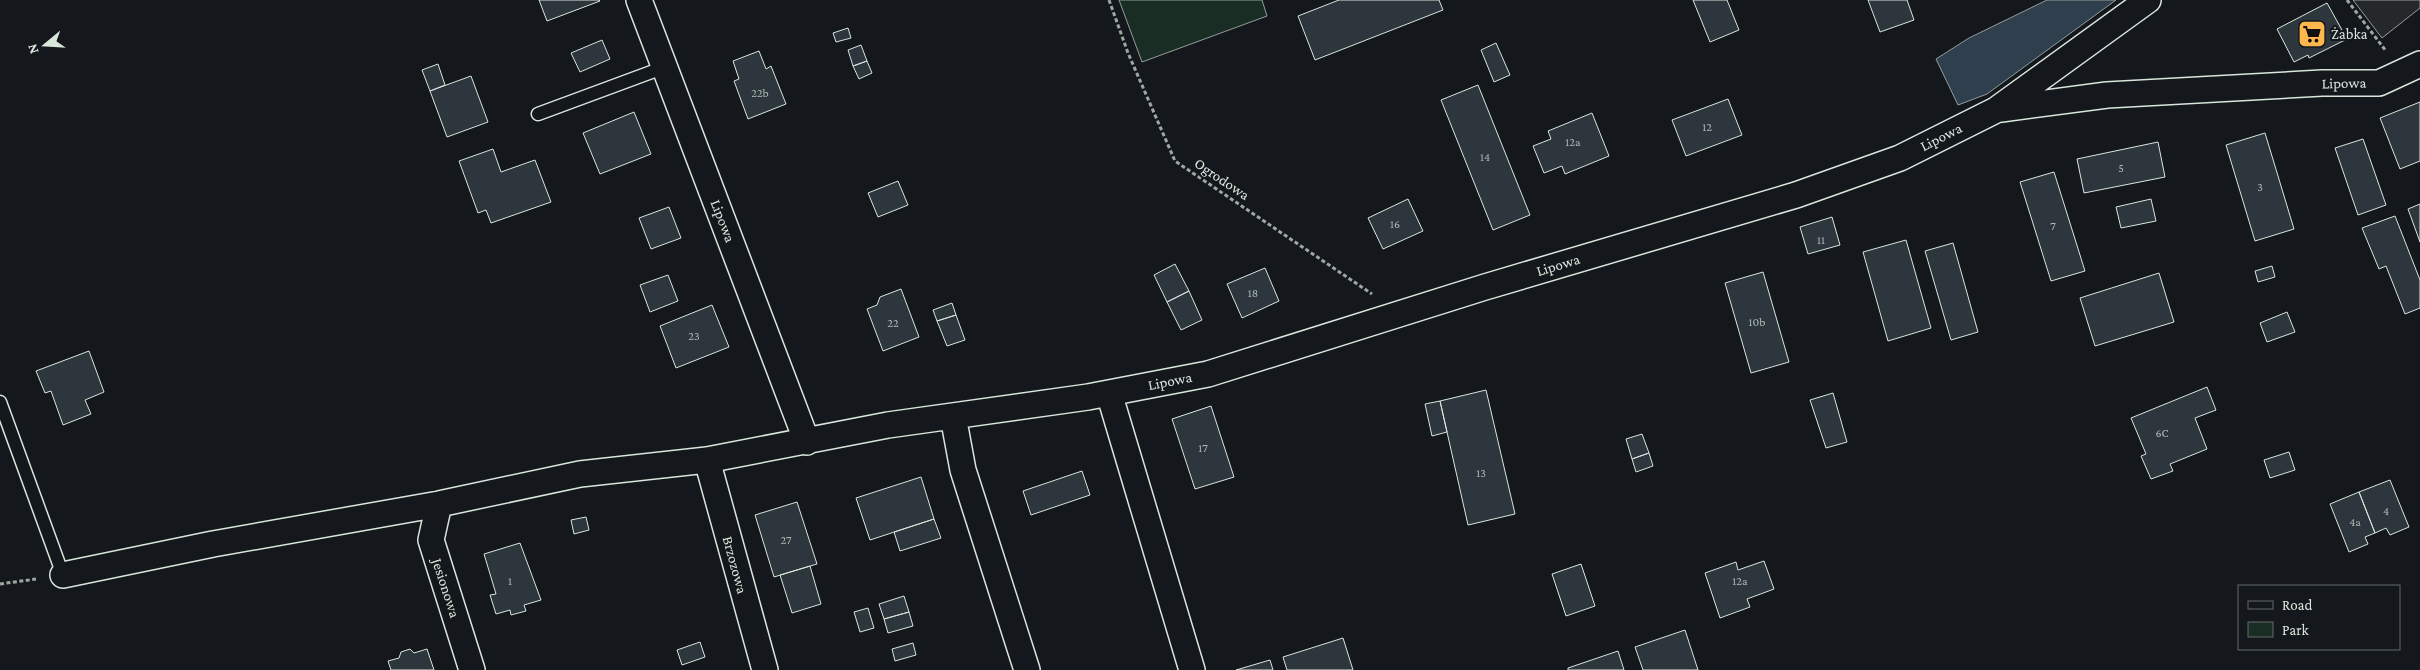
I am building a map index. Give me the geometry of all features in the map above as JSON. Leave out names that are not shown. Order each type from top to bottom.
[{"type":"street","name":"Lipowa","points":[[639,0],[807,442]]},
{"type":"street","name":"Lipowa","points":[[63,575],[213,544],[438,504],[580,474],[707,460],[888,425],[1109,392],[1208,374],[1400,313],[1796,195],[1900,158],[1996,110],[2148,0]]},
{"type":"street","name":"Lipowa","points":[[1996,110],[2107,95],[2322,83],[2379,83],[2411,68]]},
{"type":"street","points":[[1109,392],[1192,670]]},
{"type":"street","points":[[953,416],[963,470],[1027,670]]},
{"type":"street","name":"Brzozowa","points":[[707,460],[765,670]]},
{"type":"street","name":"Jesionowa","points":[[438,504],[431,540],[472,670]]},
{"type":"lane","points":[[538,114],[664,67]]},
{"type":"lane","points":[[0,402],[63,575]]},
{"type":"path","name":"Ogrodowa","points":[[1109,0],[1128,53],[1174,161],[1400,313]]},
{"type":"path","points":[[2347,0],[2411,68]]},
{"type":"path","points":[[0,584],[63,575]]},
{"type":"green space","points":[[1119,0],[1262,0],[1267,16],[1142,62]]},
{"type":"shaded area","points":[[2353,0],[2420,0],[2420,8],[2382,38]]},
{"type":"water","points":[[2047,0],[2116,0],[1987,94],[1958,105],[1936,59],[1969,38]]},
{"type":"building","points":[[539,0],[599,0],[600,1],[547,21]]},
{"type":"building","points":[[1339,0],[1439,0],[1443,10],[1315,60],[1298,16]]},
{"type":"building","points":[[1693,0],[1727,0],[1739,30],[1710,42]]},
{"type":"building","points":[[1868,0],[1907,0],[1914,20],[1880,32]]},
{"type":"building","name":"Żabka","points":[[2327,3],[2347,39],[2309,58],[2308,55],[2294,62],[2277,29]]},
{"type":"building","points":[[848,28],[851,38],[836,42],[833,33]]},
{"type":"building","points":[[602,40],[610,59],[580,72],[571,53]]},
{"type":"building","points":[[1496,43],[1510,75],[1494,82],[1481,50]]},
{"type":"building","points":[[861,45],[867,61],[853,66],[848,50]]},
{"type":"building","points":[[759,51],[766,69],[771,66],[786,104],[748,119],[734,81],[739,79],[733,61]]},
{"type":"building","points":[[867,61],[872,73],[859,79],[853,66]]},
{"type":"building","points":[[438,64],[445,85],[430,91],[422,70]]},
{"type":"building","points":[[471,76],[488,122],[447,137],[430,91]]},
{"type":"building","points":[[1478,85],[1530,215],[1493,230],[1441,100]]},
{"type":"building","points":[[1728,99],[1742,135],[1686,156],[1672,120]]},
{"type":"building","points":[[2420,102],[2420,161],[2400,169],[2380,118]]},
{"type":"building","points":[[634,112],[651,154],[600,174],[583,133]]},
{"type":"building","points":[[1592,113],[1609,156],[1565,174],[1562,166],[1544,173],[1533,146],[1551,139],[1548,131]]},
{"type":"building","points":[[2265,133],[2294,229],[2255,241],[2226,145]]},
{"type":"building","points":[[2363,139],[2386,205],[2358,215],[2335,148]]},
{"type":"building","points":[[2158,142],[2165,177],[2084,193],[2077,159]]},
{"type":"building","points":[[493,149],[501,172],[535,160],[551,202],[491,223],[486,210],[478,213],[459,161]]},
{"type":"building","points":[[2054,172],[2085,271],[2051,281],[2020,182]]},
{"type":"building","points":[[898,181],[908,205],[878,217],[868,193]]},
{"type":"building","points":[[1408,199],[1423,231],[1383,249],[1368,218]]},
{"type":"building","points":[[2151,199],[2156,221],[2121,228],[2116,207]]},
{"type":"building","points":[[2420,204],[2420,242],[2408,209]]},
{"type":"building","points":[[669,207],[681,238],[651,249],[639,218]]},
{"type":"building","points":[[2395,216],[2420,280],[2420,308],[2405,314],[2386,266],[2379,269],[2362,228]]},
{"type":"building","points":[[1832,217],[1840,245],[1808,254],[1800,227]]},
{"type":"building","points":[[1906,240],[1931,328],[1888,341],[1863,252]]},
{"type":"building","points":[[1953,243],[1978,332],[1951,340],[1925,251]]},
{"type":"building","points":[[1175,264],[1189,291],[1167,302],[1154,275]]},
{"type":"building","points":[[2272,266],[2275,277],[2258,282],[2255,271]]},
{"type":"building","points":[[1265,268],[1279,301],[1242,318],[1227,284]]},
{"type":"building","points":[[1763,272],[1789,362],[1751,373],[1725,283]]},
{"type":"building","points":[[2159,273],[2174,322],[2095,346],[2080,298]]},
{"type":"building","points":[[668,275],[678,301],[650,312],[640,285]]},
{"type":"building","points":[[901,289],[919,337],[883,351],[867,309],[877,305],[880,297]]},
{"type":"building","points":[[1189,291],[1202,320],[1181,330],[1167,302]]},
{"type":"building","points":[[952,303],[956,315],[937,321],[933,310]]},
{"type":"building","points":[[712,305],[729,347],[676,368],[660,326]]},
{"type":"building","points":[[2287,312],[2295,332],[2267,342],[2260,323]]},
{"type":"building","points":[[956,315],[965,340],[947,346],[937,321]]},
{"type":"building","points":[[89,351],[104,392],[85,400],[91,414],[63,425],[51,391],[45,393],[36,371]]},
{"type":"building","points":[[2207,387],[2216,410],[2195,418],[2207,449],[2170,464],[2173,471],[2151,479],[2141,456],[2146,454],[2131,418]]},
{"type":"building","points":[[1486,390],[1515,514],[1468,525],[1440,401]]},
{"type":"building","points":[[1833,393],[1847,442],[1826,448],[1810,400]]},
{"type":"building","points":[[1440,401],[1447,432],[1432,436],[1425,404]]},
{"type":"building","points":[[1211,406],[1234,477],[1195,489],[1172,419]]},
{"type":"building","points":[[1642,434],[1649,453],[1632,459],[1626,439]]},
{"type":"building","points":[[2289,452],[2295,470],[2270,478],[2264,460]]},
{"type":"building","points":[[1649,453],[1653,466],[1636,472],[1632,459]]},
{"type":"building","points":[[1082,471],[1090,495],[1031,515],[1023,491]]},
{"type":"building","points":[[921,477],[934,519],[870,540],[856,498]]},
{"type":"building","points":[[2390,480],[2409,527],[2390,535],[2386,528],[2375,533],[2359,492]]},
{"type":"building","points":[[2359,492],[2375,533],[2365,537],[2368,544],[2349,552],[2330,504]]},
{"type":"building","points":[[797,502],[817,564],[774,577],[755,515]]},
{"type":"building","points":[[586,517],[589,530],[574,534],[571,520]]},
{"type":"building","points":[[934,519],[941,538],[900,551],[894,532]]},
{"type":"building","points":[[520,543],[541,600],[524,605],[526,611],[511,615],[510,610],[496,614],[490,595],[496,594],[484,554]]},
{"type":"building","points":[[1764,561],[1774,589],[1747,599],[1750,607],[1720,618],[1705,573],[1736,562],[1738,570]]},
{"type":"building","points":[[1581,564],[1595,606],[1566,616],[1552,574]]},
{"type":"building","points":[[810,566],[821,604],[792,613],[780,575]]},
{"type":"building","points":[[904,596],[909,612],[884,619],[879,604]]},
{"type":"building","points":[[868,608],[874,628],[860,632],[854,612]]},
{"type":"building","points":[[909,612],[913,626],[888,633],[884,619]]},
{"type":"building","points":[[1685,630],[1698,670],[1643,670],[1635,647]]},
{"type":"building","points":[[1343,638],[1353,670],[1287,670],[1283,657]]},
{"type":"building","points":[[700,642],[705,657],[682,665],[677,650]]},
{"type":"building","points":[[913,643],[916,655],[895,661],[892,649]]},
{"type":"building","points":[[410,649],[414,653],[427,649],[434,670],[391,670],[388,661],[399,658],[401,652]]},
{"type":"building","points":[[1618,651],[1624,670],[1568,670],[1568,668]]},
{"type":"building","points":[[1270,660],[1273,670],[1236,670]]},
{"type":"place","name":"Żabka","points":[[2312,34]]}]
